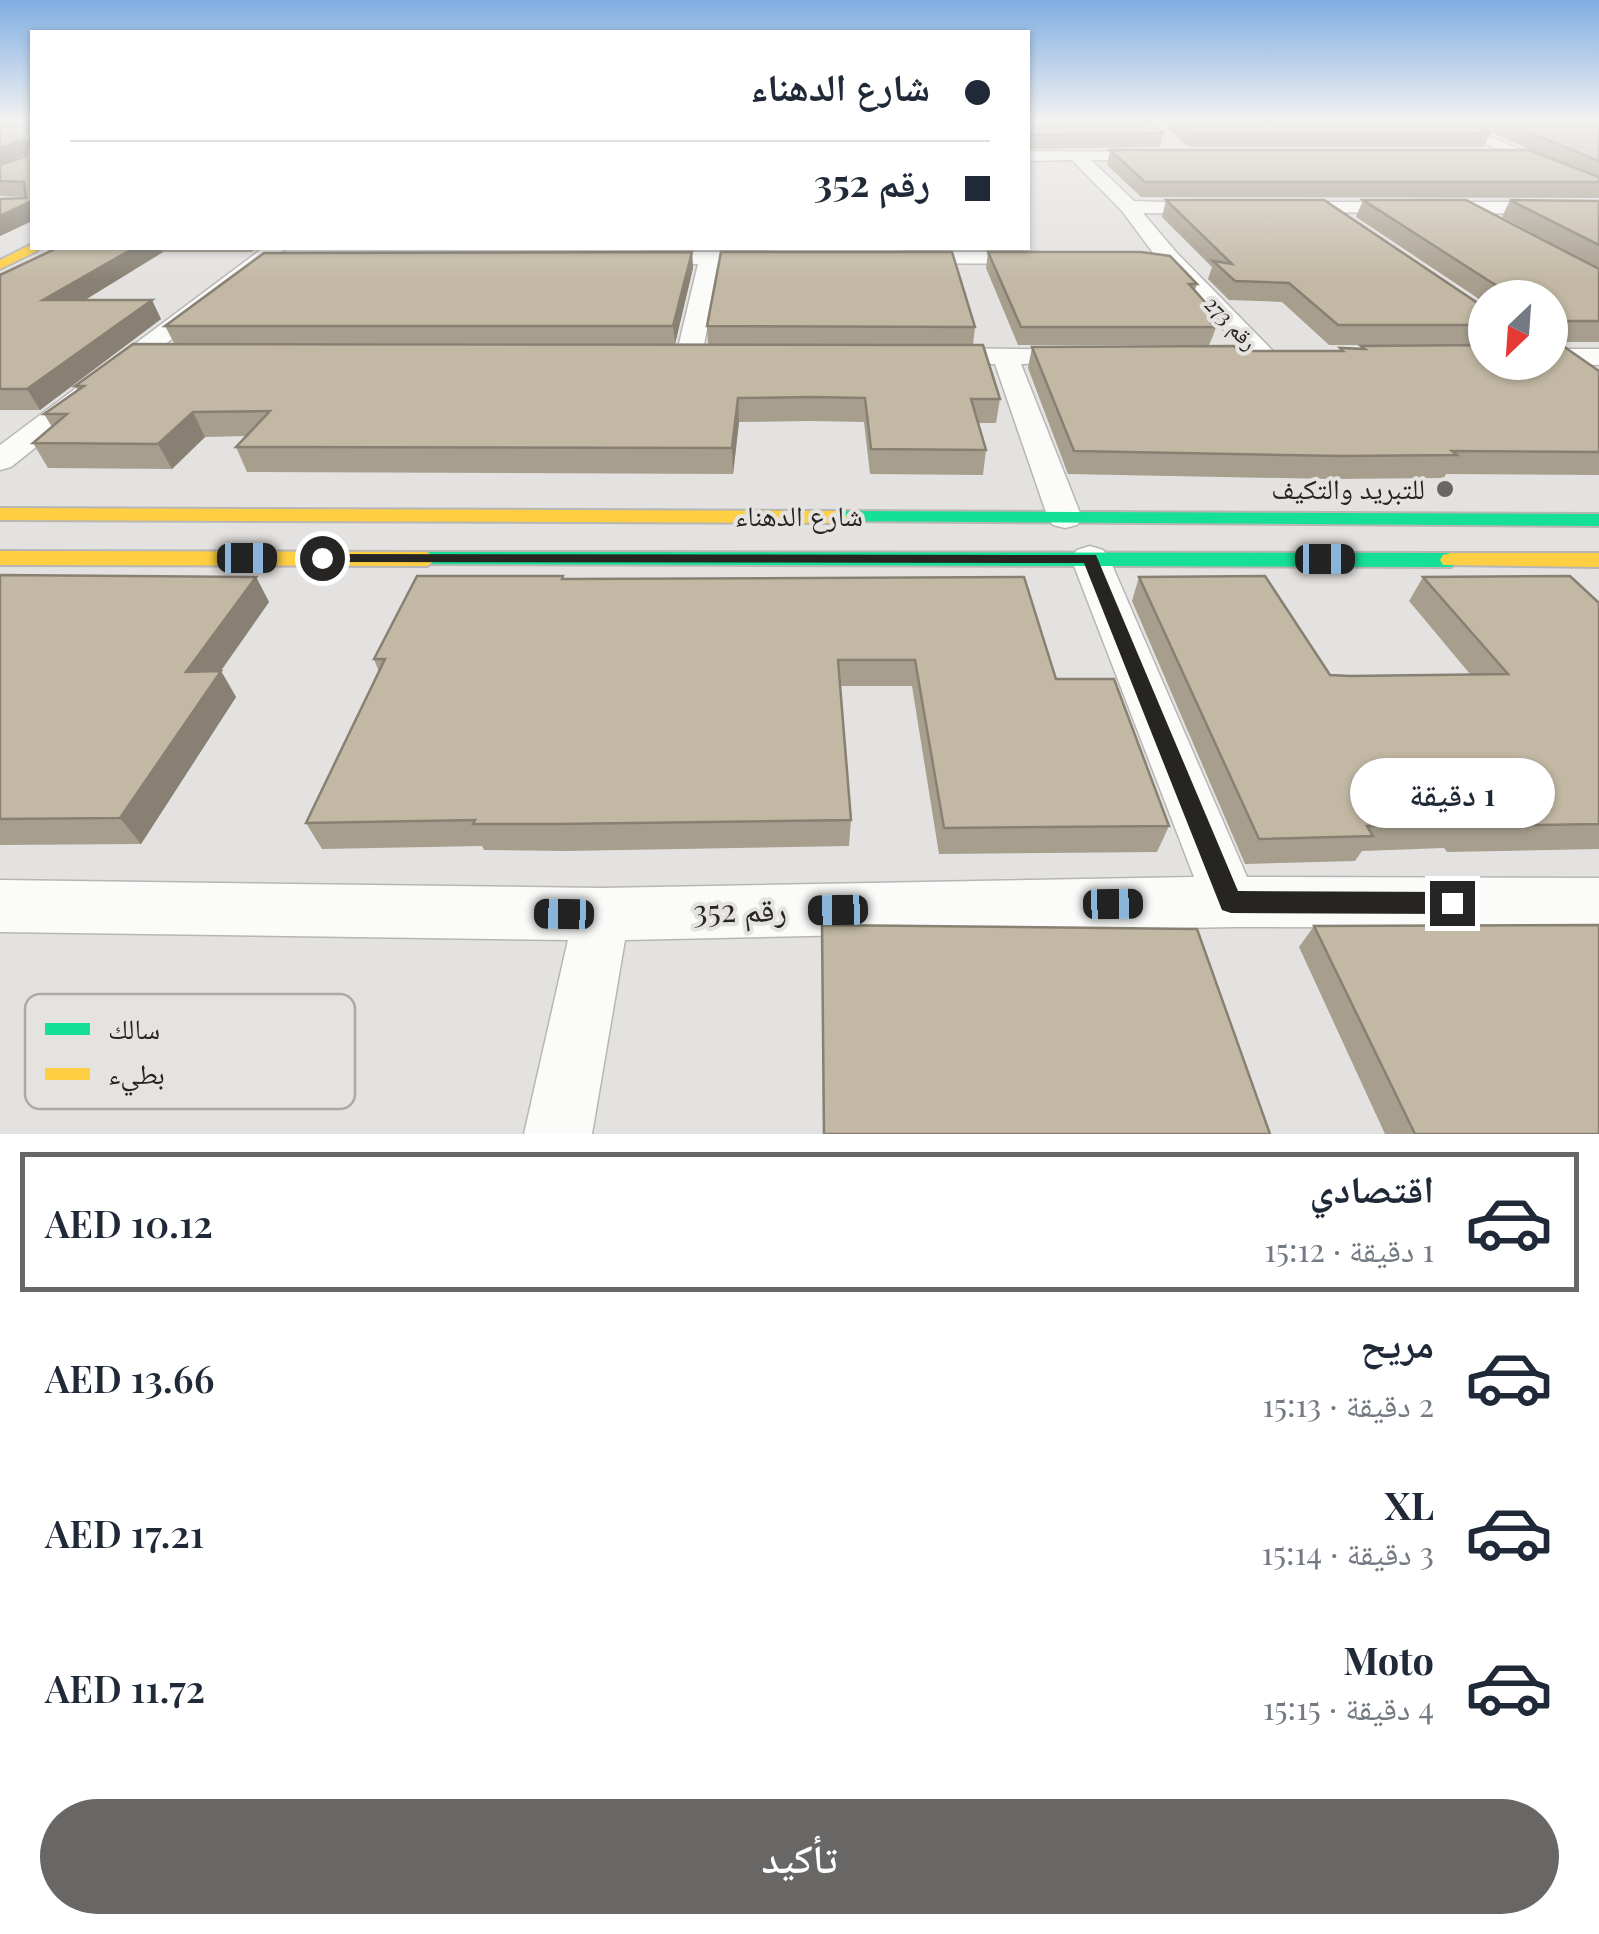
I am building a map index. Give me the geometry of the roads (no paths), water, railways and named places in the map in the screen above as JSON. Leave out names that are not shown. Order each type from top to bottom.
[{"type":"street","name":"رقم 273","points":[[1097,175],[1130,207],[1158,257],[1272,356],[1224,356]]},
{"type":"street","points":[[1130,207],[1599,208]]},
{"type":"street","points":[[1324,208],[1356,230]]},
{"type":"street","points":[[1464,208],[1497,227]]},
{"type":"street","points":[[0,265],[42,252]]},
{"type":"street","points":[[0,286],[42,252]]},
{"type":"street","points":[[0,460],[136,355],[278,255]]},
{"type":"street","points":[[612,258],[789,258]]},
{"type":"street","points":[[689,356],[710,258]]},
{"type":"street","points":[[888,258],[1068,258]]},
{"type":"street","points":[[136,355],[175,355]]},
{"type":"street","points":[[906,356],[1104,356]]},
{"type":"street","points":[[1005,356],[1066,518]]},
{"type":"street","points":[[1568,356],[1599,356]]},
{"type":"street","name":"شارع الدهناء","points":[[0,514],[1599,520]]},
{"type":"street","name":"شارع الدهناء","points":[[0,558],[1599,560]]},
{"type":"street","points":[[1090,558],[1231,902]]},
{"type":"street","name":"رقم 352","points":[[0,906],[602,914],[1231,902],[1599,904]]},
{"type":"street","points":[[558,1134],[602,914]]},
{"type":"place","name":"للتبرید والتکیف","points":[[1445,489]]}]
